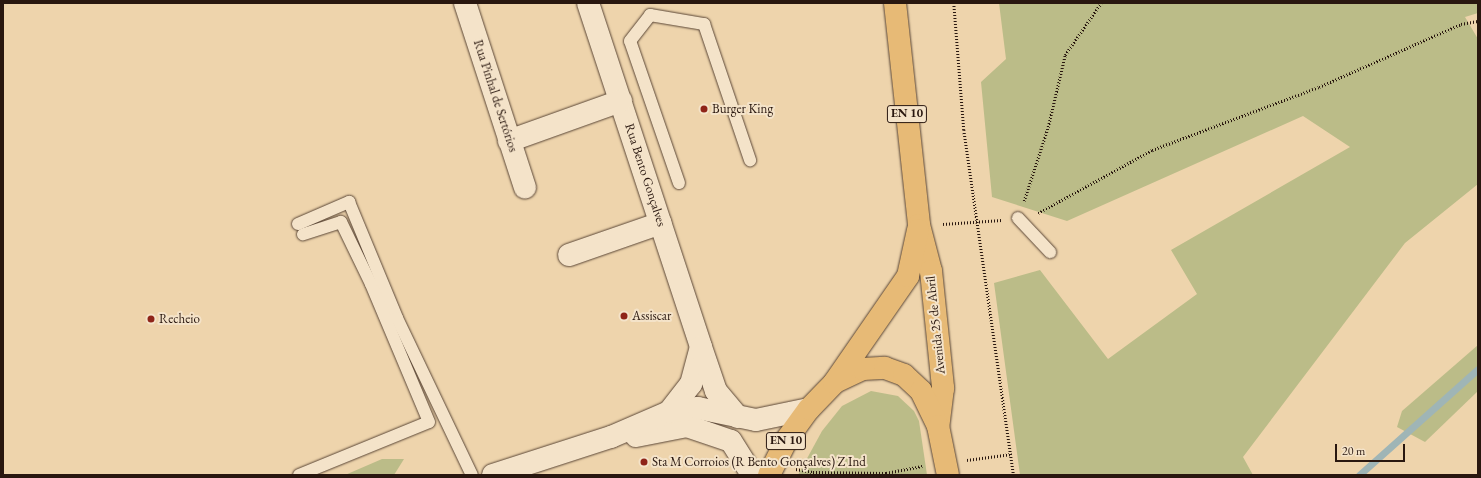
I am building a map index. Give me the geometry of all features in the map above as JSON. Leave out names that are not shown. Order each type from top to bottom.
[{"type":"main road","name":"Avenida 25 de Abril","points":[[895,3],[919,225],[930,271],[943,388],[938,426]]},
{"type":"main road","name":"Avenida 25 de Abril","points":[[771,470],[810,409],[834,383],[908,276],[919,225]]},
{"type":"main road","name":"Avenida 25 de Abril","points":[[834,383],[863,369],[885,368],[904,375],[922,391],[938,426],[947,469]]},
{"type":"street","name":"Rua Pinhal de Sertórios","points":[[465,3],[509,141],[526,188]]},
{"type":"street","name":"Rua Bento Gonçalves","points":[[588,3],[716,391],[738,417]]},
{"type":"street","points":[[509,141],[620,101]]},
{"type":"street","points":[[569,255],[661,223]]},
{"type":"street","points":[[669,412],[691,384],[701,347]]},
{"type":"street","points":[[493,475],[611,437],[669,412],[698,408],[756,420],[810,409]]},
{"type":"street","points":[[611,437],[687,426],[731,441],[752,475]]},
{"type":"lane","points":[[679,183],[630,41],[650,15],[704,24],[750,160]]},
{"type":"lane","points":[[299,475],[429,422],[371,284],[341,222],[301,229],[349,202],[397,318],[472,475]]},
{"type":"lane","points":[[1018,218],[1050,252]]},
{"type":"path","points":[[954,3],[964,130],[980,223],[1014,475]]},
{"type":"path","points":[[1018,218],[1036,171],[1065,55],[1101,3]]},
{"type":"path","points":[[919,225],[980,223],[1032,216],[1152,150],[1319,87],[1460,24],[1478,21]]},
{"type":"path","points":[[771,470],[886,473],[947,469],[1012,454]]},
{"type":"green space","points":[[999,3],[1478,3],[1478,13],[1465,17],[1478,39],[1478,184],[1405,243],[1243,457],[1253,475],[1020,475],[994,283],[1040,270],[1108,359],[1197,294],[1171,250],[1350,147],[1303,116],[1067,221],[992,197],[981,82],[1006,59]]},
{"type":"green space","points":[[1478,345],[1478,391],[1425,442],[1397,427],[1402,411]]},
{"type":"green space","points":[[871,391],[898,396],[914,411],[919,421],[927,475],[798,475],[822,431],[842,406]]},
{"type":"green space","points":[[382,459],[404,459],[394,475],[345,475]]},
{"type":"waterway","points":[[1359,475],[1478,369]]},
{"type":"place","name":"Burger King","points":[[704,109]]},
{"type":"place","name":"Assiscar","points":[[624,316]]},
{"type":"place","name":"Recheio","points":[[151,319]]},
{"type":"place","name":"Sta M Corroios (R Bento Gonçalves) Z Ind","points":[[644,462]]}]
